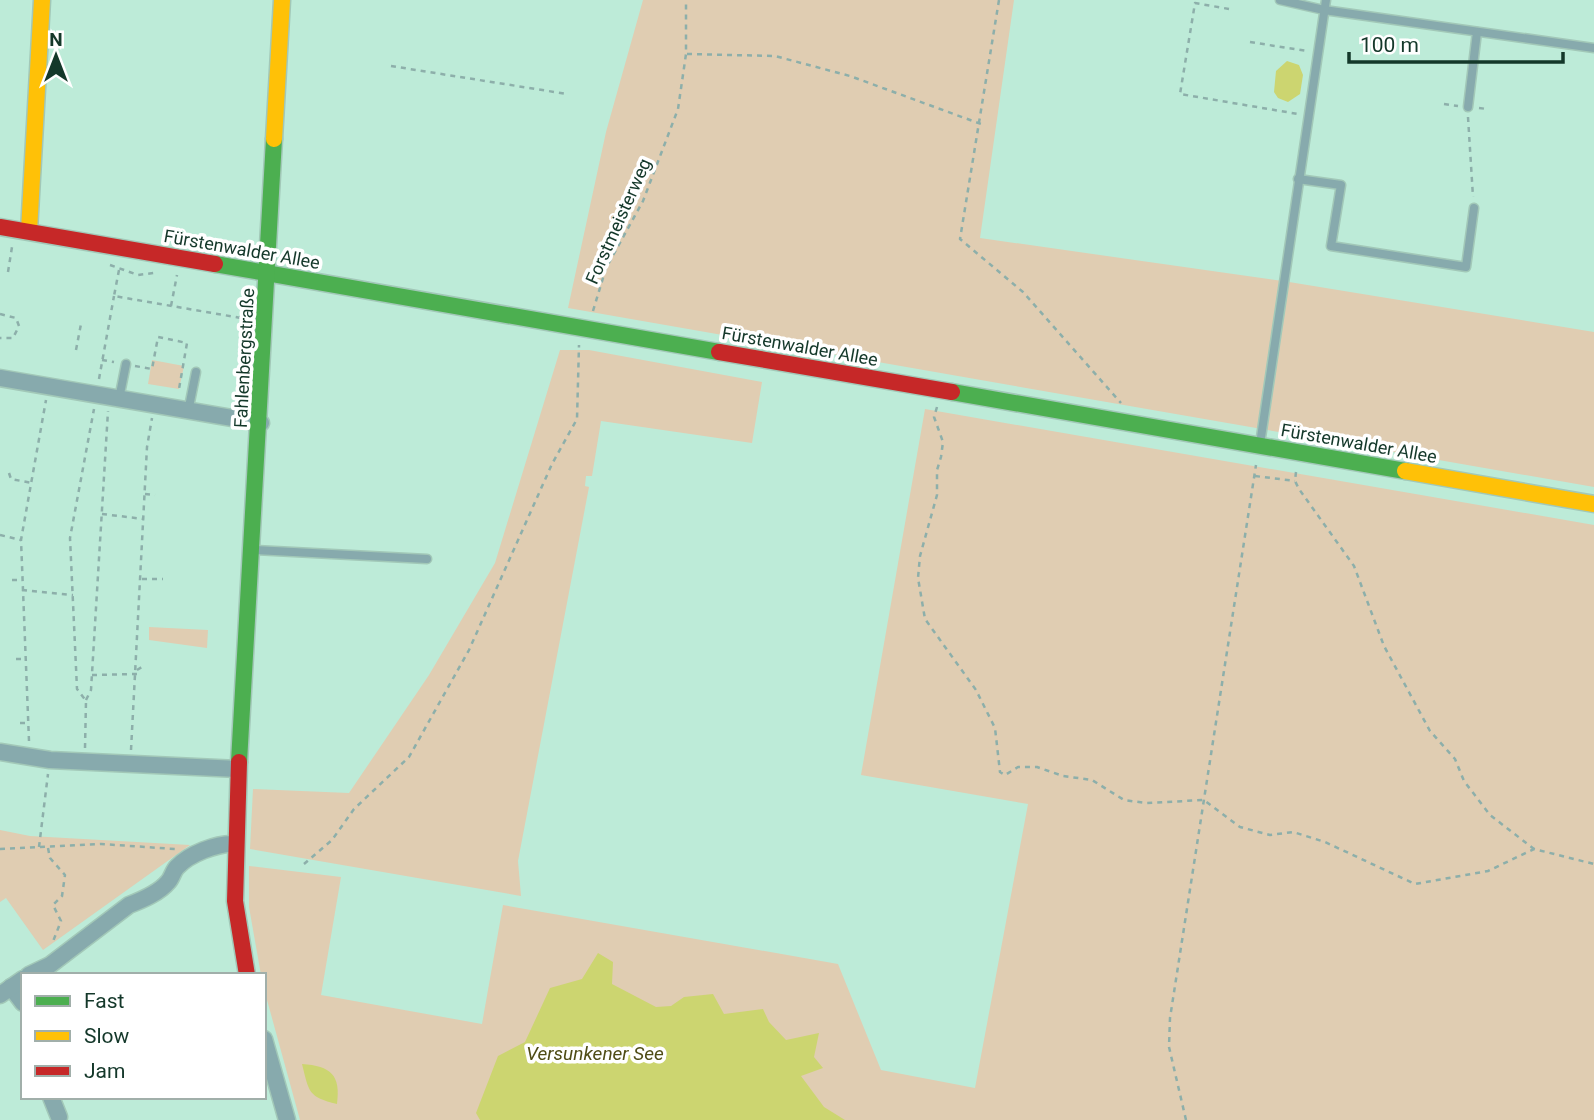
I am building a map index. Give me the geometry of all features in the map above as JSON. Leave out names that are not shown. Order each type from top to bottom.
[{"type":"main road","points":[[29,231],[42,0]]},
{"type":"main road","name":"Fahlenbergstraße","points":[[247,973],[235,901],[234,844],[261,423],[282,0]]},
{"type":"main road","name":"Fürstenwalder Allee","points":[[0,227],[1594,504]]},
{"type":"street","points":[[0,378],[261,423]]},
{"type":"street","points":[[0,752],[50,761],[239,769]]},
{"type":"street","points":[[33,973],[50,965],[129,905],[144,899],[168,883],[176,867],[192,856],[226,844],[234,844]]},
{"type":"street","points":[[266,1046],[287,1120]]},
{"type":"street","points":[[52,1099],[59,1117]]},
{"type":"lane","points":[[1280,0],[1594,48]]},
{"type":"lane","points":[[1259,445],[1325,5]]},
{"type":"lane","points":[[1468,107],[1477,32]]},
{"type":"lane","points":[[1298,179],[1341,185],[1331,246],[1466,267],[1474,208]]},
{"type":"lane","points":[[108,397],[125,364]]},
{"type":"lane","points":[[188,412],[196,372]]},
{"type":"lane","points":[[252,550],[427,559]]},
{"type":"path","name":"Forstmeisterweg","points":[[304,864],[332,840],[370,792],[409,757],[469,650],[552,464],[577,419],[579,344],[589,328],[606,268],[643,201],[678,109],[686,54],[686,0]]},
{"type":"path","points":[[999,0],[981,124],[960,239],[1023,292],[1127,410]]},
{"type":"path","points":[[1229,9],[1195,3],[1180,94],[1308,116]]},
{"type":"path","points":[[1250,42],[1317,52]]},
{"type":"path","points":[[686,54],[775,56],[849,76],[981,124]]},
{"type":"path","points":[[391,66],[567,94]]},
{"type":"path","points":[[1468,107],[1474,208]]},
{"type":"path","points":[[8,272],[12,247]]},
{"type":"path","points":[[85,762],[86,701],[91,690],[108,397],[102,360],[118,270]]},
{"type":"path","points":[[171,306],[177,275]]},
{"type":"path","points":[[114,296],[240,318],[244,298]]},
{"type":"path","points":[[0,314],[16,318],[19,326],[13,338],[0,338]]},
{"type":"path","points":[[76,350],[80,324]]},
{"type":"path","points":[[102,360],[152,369],[158,338],[187,343],[178,389]]},
{"type":"path","points":[[27,758],[29,723],[20,540],[48,386]]},
{"type":"path","points":[[86,701],[77,689],[70,538],[108,397]]},
{"type":"path","points":[[131,764],[147,447],[154,406]]},
{"type":"path","points":[[937,407],[934,417],[942,450],[937,470],[937,495],[920,556],[918,578],[922,605],[925,619],[976,690],[995,728],[1000,772],[1005,775],[1018,767],[1037,767],[1063,776],[1092,780],[1124,800],[1146,803],[1204,800],[1240,827],[1270,835],[1293,832],[1325,842],[1415,884],[1488,871],[1534,849]]},
{"type":"path","points":[[1186,1120],[1168,1047],[1170,1018],[1259,445]]},
{"type":"path","points":[[1297,469],[1295,481],[1354,566],[1384,646],[1430,731],[1455,759],[1465,780],[1490,815],[1534,849],[1594,864]]},
{"type":"path","points":[[9,473],[11,479],[32,483]]},
{"type":"path","points":[[1255,476],[1295,481]]},
{"type":"path","points":[[145,494],[155,495]]},
{"type":"path","points":[[102,513],[145,519]]},
{"type":"path","points":[[0,535],[20,540]]},
{"type":"path","points":[[142,579],[163,579]]},
{"type":"path","points":[[12,580],[22,580]]},
{"type":"path","points":[[22,590],[73,595]]},
{"type":"path","points":[[16,659],[26,659]]},
{"type":"path","points":[[92,675],[137,672],[145,666]]},
{"type":"path","points":[[20,723],[29,723]]},
{"type":"path","points":[[39,848],[50,761]]},
{"type":"path","points":[[0,849],[101,844],[174,849],[192,856]]},
{"type":"path","points":[[48,848],[50,858],[65,875],[62,895],[53,905],[61,921],[51,947]]},
{"type":"shaded area","points":[[643,0],[1014,0],[980,238],[1283,281],[1594,332],[1594,487],[568,308],[606,132]]},
{"type":"shaded area","points":[[560,350],[589,350],[762,382],[752,443],[601,421],[592,476],[586,476],[585,486],[589,487],[518,861],[521,896],[250,849],[253,789],[349,793],[429,675],[495,563]]},
{"type":"shaded area","points":[[152,360],[184,366],[179,389],[148,384]]},
{"type":"shaded area","points":[[925,409],[1594,525],[1594,1120],[300,1120],[266,996],[266,973],[261,973],[249,907],[249,866],[341,877],[321,995],[482,1024],[503,905],[838,964],[881,1070],[975,1088],[1028,804],[861,775]]},
{"type":"shaded area","points":[[149,627],[208,630],[207,648],[149,640]]},
{"type":"shaded area","points":[[0,830],[30,836],[190,845],[43,950],[6,898],[0,902]]},
{"type":"water","points":[[1287,61],[1299,65],[1303,75],[1300,94],[1288,102],[1278,98],[1274,92],[1276,71]]},
{"type":"water","name":"Versunkener See","points":[[598,953],[613,962],[612,984],[656,1007],[671,1006],[684,997],[713,994],[724,1014],[763,1009],[769,1022],[786,1040],[819,1033],[814,1057],[823,1068],[801,1076],[824,1107],[845,1120],[480,1120],[476,1113],[498,1056],[525,1042],[550,988],[582,979]]},
{"type":"water","points":[[302,1064],[320,1067],[332,1074],[337,1086],[337,1104],[320,1099],[311,1092]]},
{"type":"traffic: fast","points":[[239,762],[274,139]]},
{"type":"traffic: fast","points":[[215,264],[719,352]]},
{"type":"traffic: fast","points":[[952,392],[1405,471]]},
{"type":"traffic: slow","points":[[29,231],[42,0]]},
{"type":"traffic: slow","points":[[274,139],[282,0]]},
{"type":"traffic: slow","points":[[1405,471],[1594,504]]},
{"type":"traffic: jam","points":[[0,227],[215,264]]},
{"type":"traffic: jam","points":[[719,352],[952,392]]},
{"type":"traffic: jam","points":[[239,762],[235,901],[247,973]]}]
